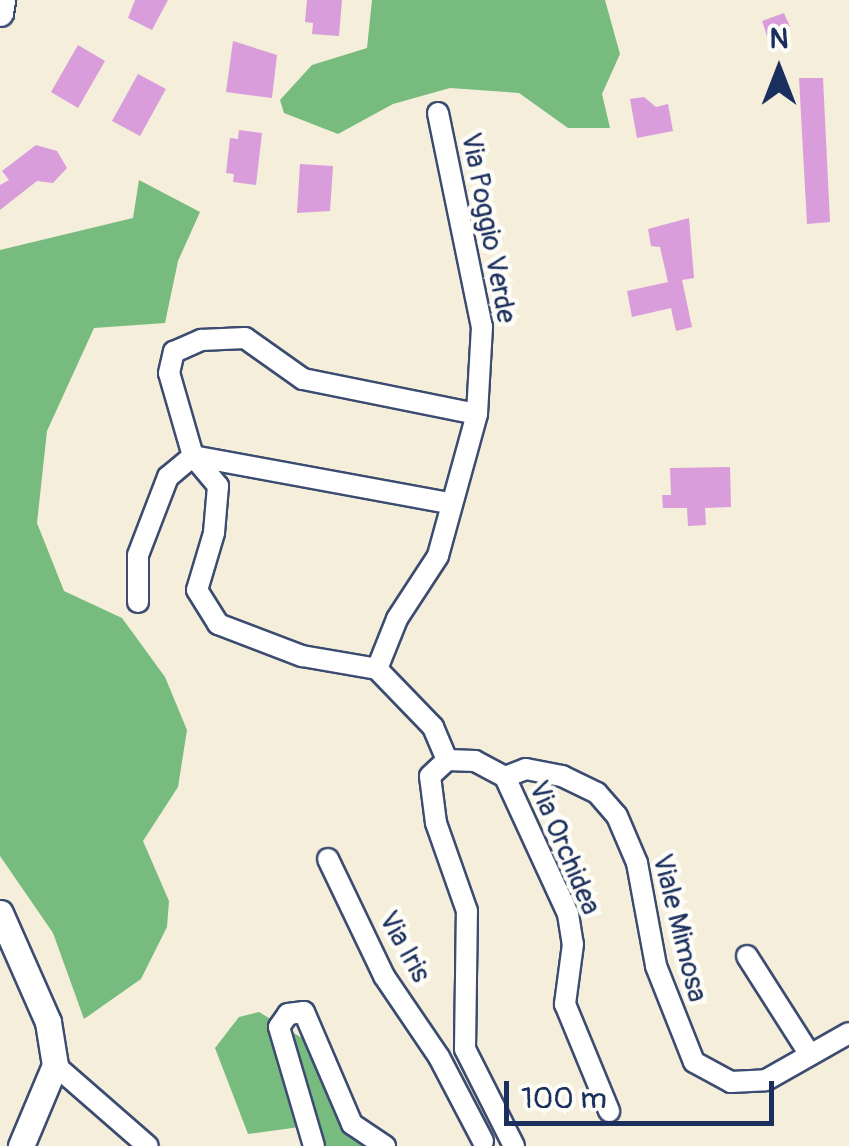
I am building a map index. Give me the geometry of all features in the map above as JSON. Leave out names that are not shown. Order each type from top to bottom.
[{"type":"street","points":[[0,13],[2,0]]},
{"type":"street","name":"Via Poggio Verde","points":[[377,669],[397,619],[438,556],[449,503],[477,414],[482,327],[438,113]]},
{"type":"street","points":[[477,414],[303,380],[246,338],[201,340],[174,352],[169,374],[193,456],[218,486],[214,533],[198,590],[218,624],[302,656],[377,669],[433,726],[447,760],[430,776],[436,823],[467,911],[465,1049],[514,1146]]},
{"type":"street","points":[[193,456],[449,503]]},
{"type":"street","points":[[138,602],[138,555],[168,477],[193,456]]},
{"type":"street","name":"Viale Mimosa","points":[[447,760],[474,760],[504,778],[526,769],[562,776],[597,793],[617,816],[637,863],[656,966],[694,1062],[732,1082],[766,1080],[849,1032]]},
{"type":"street","name":"Via Orchidea","points":[[504,778],[568,914],[572,944],[565,1004],[610,1111]]},
{"type":"street","name":"Via Iris","points":[[328,860],[384,976],[439,1057],[483,1141]]},
{"type":"street","points":[[0,913],[48,1022],[55,1065],[20,1146]]},
{"type":"street","points":[[747,956],[810,1054]]},
{"type":"street","points":[[314,1146],[279,1028],[288,1014],[304,1012],[352,1124],[385,1146]]},
{"type":"street","points":[[439,1057],[465,1049]]},
{"type":"street","points":[[55,1065],[148,1146]]},
{"type":"green space","points":[[372,0],[605,0],[620,54],[602,94],[610,128],[568,128],[519,93],[450,88],[393,104],[338,134],[284,113],[280,100],[312,65],[367,48]]},
{"type":"green space","points":[[139,180],[200,212],[178,261],[165,323],[94,328],[47,431],[37,523],[64,591],[122,618],[165,677],[187,730],[178,787],[143,841],[169,901],[167,927],[141,979],[84,1019],[53,933],[0,856],[0,250],[133,218]]},
{"type":"green space","points":[[259,1012],[302,1038],[342,1125],[368,1146],[326,1146],[314,1125],[248,1134],[215,1048],[239,1017]]},
{"type":"building","points":[[135,0],[168,0],[152,30],[128,18]]},
{"type":"building","points":[[307,0],[342,0],[339,36],[312,34],[313,23],[305,22]]},
{"type":"building","points":[[784,13],[790,27],[767,36],[762,21]]},
{"type":"building","points":[[233,41],[277,55],[272,98],[226,92]]},
{"type":"building","points":[[78,45],[105,61],[78,108],[51,92]]},
{"type":"building","points":[[138,74],[166,89],[140,136],[112,121]]},
{"type":"building","points":[[799,78],[823,78],[830,222],[807,224]]},
{"type":"building","points":[[644,97],[656,107],[668,104],[673,131],[637,138],[630,99]]},
{"type":"building","points":[[239,130],[262,133],[256,185],[233,182],[234,174],[226,173],[230,138],[238,139]]},
{"type":"building","points":[[36,145],[57,151],[67,168],[53,183],[37,181],[0,210],[0,185],[9,180],[2,171]]},
{"type":"building","points":[[300,164],[333,166],[330,211],[297,213]]},
{"type":"building","points":[[689,218],[694,278],[682,280],[692,327],[676,331],[671,308],[632,317],[627,291],[668,282],[660,247],[651,246],[648,229]]},
{"type":"building","points":[[730,467],[731,507],[705,508],[706,525],[688,526],[687,508],[663,508],[662,495],[671,495],[670,468]]}]
